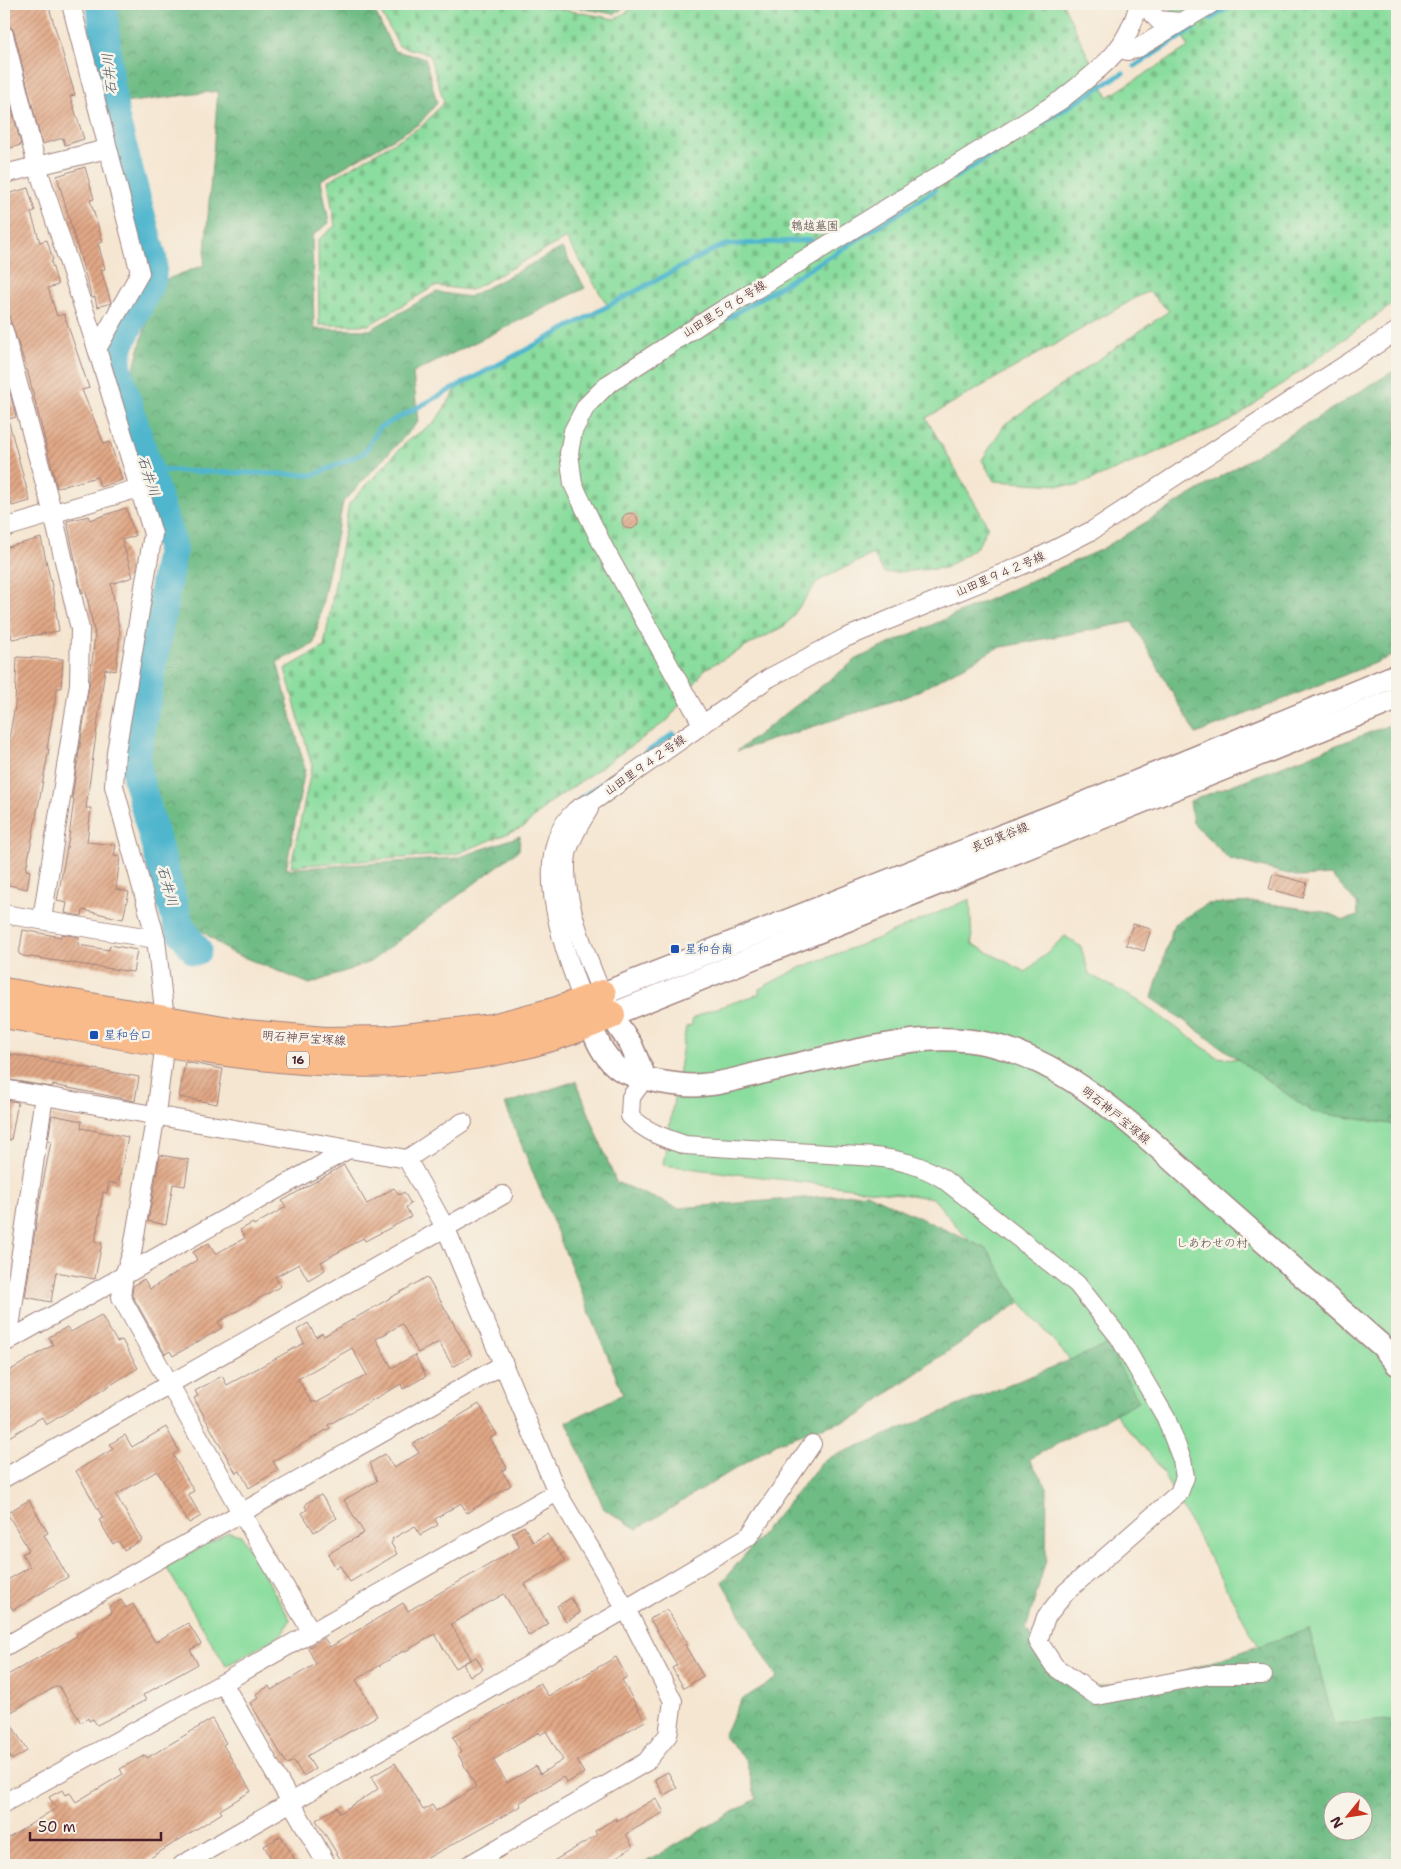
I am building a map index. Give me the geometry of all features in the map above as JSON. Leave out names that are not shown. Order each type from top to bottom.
[{"type":"main road","name":"明石神戸宝塚線","points":[[4,992],[165,1030],[244,1055],[322,1062],[387,1064],[444,1060],[496,1052],[596,1008]]},
{"type":"main road","name":"明石神戸宝塚線","points":[[4,1014],[165,1030]]},
{"type":"street","points":[[70,4],[106,149],[140,273],[97,349]]},
{"type":"street","name":"山田里５９６号線","points":[[702,724],[603,546],[573,484],[569,453],[573,431],[586,406],[606,385],[696,327],[1061,100],[1110,60],[1126,41],[1139,4]]},
{"type":"street","points":[[1144,4],[1158,20],[1181,22]]},
{"type":"street","points":[[1119,49],[1128,51],[1138,48],[1211,4]]},
{"type":"street","points":[[4,35],[38,166],[154,534],[116,752],[114,786],[156,939],[165,1030],[156,1114],[132,1253],[124,1275],[121,1297],[242,1514],[310,1631]]},
{"type":"street","points":[[4,174],[106,149]]},
{"type":"street","points":[[4,331],[53,514],[80,629],[79,684],[42,920]]},
{"type":"street","name":"山田里９４２号線","points":[[596,1008],[561,935],[552,897],[552,867],[557,843],[564,824],[576,810],[595,800],[769,678],[846,638],[1068,545],[1397,332]]},
{"type":"street","points":[[4,528],[139,488]]},
{"type":"street","name":"長田箕谷線","points":[[596,1008],[1070,809],[1397,675]]},
{"type":"street","name":"長田箕谷線","points":[[596,1008],[1397,699]]},
{"type":"street","points":[[4,914],[156,939]]},
{"type":"street","name":"明石神戸宝塚線","points":[[596,1008],[605,1052],[622,1070],[645,1078],[702,1085],[900,1043],[934,1039],[988,1044],[1035,1060],[1088,1090],[1164,1154],[1382,1346],[1397,1364]]},
{"type":"street","points":[[645,1078],[631,1097],[630,1116],[640,1127],[658,1136],[685,1145],[875,1157],[900,1160],[925,1168],[942,1178],[1077,1284],[1119,1337],[1166,1418],[1182,1460],[1185,1477],[1179,1493],[1066,1592],[1046,1617],[1038,1641],[1055,1668],[1097,1696],[1208,1675],[1263,1675]]},
{"type":"street","points":[[4,1090],[156,1114],[347,1150],[407,1159],[463,1122]]},
{"type":"street","points":[[6,1342],[44,1096]]},
{"type":"street","points":[[6,1342],[347,1150]]},
{"type":"street","points":[[407,1159],[446,1229],[557,1492],[626,1609],[673,1701],[668,1735],[646,1762],[469,1865]]},
{"type":"street","points":[[4,1478],[503,1195]]},
{"type":"street","points":[[4,1647],[504,1364]]},
{"type":"street","points":[[182,1865],[749,1536],[812,1444]]},
{"type":"street","points":[[4,1803],[222,1683],[310,1631],[557,1492]]},
{"type":"street","points":[[222,1683],[327,1865]]},
{"type":"green space","points":[[86,4],[371,4],[394,51],[425,58],[437,103],[419,124],[321,180],[329,223],[312,236],[314,329],[370,330],[436,292],[469,297],[562,248],[585,288],[413,373],[418,422],[343,502],[314,644],[277,662],[305,769],[286,869],[457,858],[520,836],[519,850],[370,962],[310,984],[228,951],[192,923],[139,767],[176,546],[130,383],[157,283],[204,265],[218,91],[107,105]]},
{"type":"green space","name":"鵯越墓園","points":[[534,4],[615,19],[640,4],[1063,4],[1108,97],[1188,47],[1169,4],[1397,4],[1397,301],[1232,420],[1077,486],[994,481],[982,460],[1005,424],[1169,311],[1148,291],[926,418],[988,526],[978,546],[945,568],[884,573],[873,554],[818,581],[786,625],[705,669],[668,720],[547,805],[524,827],[456,854],[291,866],[312,766],[285,669],[324,647],[349,504],[407,441],[435,422],[458,387],[608,306],[566,238],[471,290],[435,286],[369,325],[319,325],[318,240],[335,226],[328,181],[422,126],[444,102],[429,54],[399,46],[378,7]]},
{"type":"green space","points":[[559,4],[631,4],[614,14]]},
{"type":"green space","points":[[1397,369],[1397,654],[1196,734],[1132,622],[997,648],[911,695],[737,751],[858,658],[1102,549]]},
{"type":"green space","points":[[1397,722],[1397,1125],[1312,1112],[1152,998],[1174,924],[1207,904],[1257,902],[1325,912],[1344,920],[1358,916],[1357,904],[1331,875],[1300,877],[1229,859],[1193,823],[1190,801]]},
{"type":"green space","name":"しあわせの村","points":[[970,899],[972,944],[1026,972],[1065,936],[1081,947],[1089,974],[1139,1001],[1217,1057],[1397,1077],[1397,1865],[1300,1865],[1324,1764],[1157,1463],[933,1198],[663,1165],[686,1027],[692,1025],[692,1019],[708,1011],[759,994],[759,989],[799,968],[881,937]]},
{"type":"green space","points":[[576,1081],[616,1182],[678,1208],[866,1193],[987,1249],[1020,1302],[896,1387],[859,1416],[779,1442],[637,1529],[604,1509],[567,1422],[623,1394],[505,1104]]},
{"type":"green space","points":[[1107,1345],[1139,1401],[1029,1459],[1047,1487],[1046,1560],[1026,1629],[1056,1676],[1094,1687],[1167,1677],[1309,1629],[1334,1725],[1397,1719],[1397,1857],[1362,1865],[641,1865],[756,1799],[746,1760],[723,1736],[741,1700],[777,1678],[722,1582],[824,1460]]},
{"type":"green space","points":[[228,1532],[241,1535],[290,1619],[284,1633],[226,1666],[166,1567]]},
{"type":"building","points":[[4,4],[48,4],[75,95],[70,96],[84,139],[65,145],[63,138],[42,144],[14,32],[11,27],[6,25],[4,18]]},
{"type":"building","points":[[4,78],[21,145],[4,150]]},
{"type":"building","points":[[85,167],[94,199],[90,200],[103,242],[98,243],[105,269],[101,270],[111,303],[97,307],[95,297],[92,298],[57,176]]},
{"type":"building","points":[[28,188],[35,211],[31,213],[40,242],[47,240],[53,260],[51,261],[58,285],[48,288],[57,316],[64,314],[89,388],[82,390],[104,444],[110,442],[122,480],[100,487],[97,477],[57,488],[28,373],[4,301],[4,195]]},
{"type":"building","points":[[10,393],[16,417],[8,419],[30,501],[12,506],[10,498],[4,499],[4,395]]},
{"type":"building","points":[[126,508],[135,536],[122,540],[133,577],[111,584],[120,633],[116,671],[105,669],[86,808],[91,808],[87,842],[116,845],[114,856],[120,857],[116,889],[129,892],[123,919],[83,910],[82,916],[65,913],[67,903],[57,901],[69,837],[74,799],[72,798],[95,635],[86,592],[82,593],[67,521],[89,516],[90,520]]},
{"type":"building","points":[[630,513],[638,521],[630,529],[622,521]]},
{"type":"building","points":[[41,538],[53,591],[59,631],[12,639],[4,596],[4,548]]},
{"type":"building","points":[[17,657],[63,659],[61,688],[57,688],[47,749],[49,749],[26,870],[30,871],[27,889],[4,884],[4,769],[6,756],[4,756],[4,739],[9,740],[15,705]]},
{"type":"building","points":[[1273,874],[1307,883],[1303,898],[1269,889]]},
{"type":"building","points":[[1133,924],[1151,929],[1144,951],[1126,945]]},
{"type":"building","points":[[23,930],[61,937],[61,934],[79,937],[78,945],[109,950],[110,945],[137,950],[133,972],[23,956],[19,954]]},
{"type":"building","points":[[4,1053],[139,1077],[135,1101],[53,1085],[52,1087],[4,1079]]},
{"type":"building","points":[[185,1062],[223,1069],[217,1104],[179,1097]]},
{"type":"building","points":[[4,1100],[18,1102],[11,1140],[4,1139]]},
{"type":"building","points":[[52,1115],[82,1121],[81,1128],[128,1137],[118,1184],[109,1182],[107,1193],[103,1192],[95,1242],[102,1243],[95,1279],[56,1272],[51,1302],[25,1297],[51,1141],[48,1140]]},
{"type":"building","points":[[160,1155],[189,1160],[185,1186],[173,1184],[166,1225],[148,1221]]},
{"type":"building","points":[[344,1165],[367,1204],[394,1188],[399,1195],[404,1192],[411,1204],[406,1207],[411,1217],[365,1241],[363,1238],[321,1262],[325,1270],[308,1280],[299,1264],[275,1277],[281,1286],[218,1322],[222,1328],[173,1356],[170,1351],[165,1354],[132,1295],[133,1286],[144,1279],[150,1289],[197,1260],[193,1252],[209,1243],[215,1254],[245,1238],[240,1230],[253,1223],[254,1225],[286,1207],[282,1201]]},
{"type":"building","points":[[427,1277],[472,1356],[453,1367],[439,1342],[418,1353],[402,1324],[376,1339],[392,1368],[415,1355],[426,1376],[403,1389],[401,1384],[328,1425],[330,1428],[273,1461],[278,1470],[249,1488],[240,1471],[236,1473],[221,1447],[194,1398],[198,1396],[195,1391],[222,1376],[227,1385],[304,1343],[297,1330],[308,1323],[316,1337],[322,1333],[324,1336]],"holes":[[[352,1348],[367,1375],[316,1403],[315,1401],[312,1403],[298,1379]]]},
{"type":"building","points":[[101,1315],[117,1342],[122,1340],[138,1368],[46,1425],[42,1417],[4,1440],[4,1374],[53,1345],[49,1337],[67,1327],[71,1332]]},
{"type":"building","points":[[479,1404],[497,1434],[490,1438],[507,1468],[502,1471],[511,1485],[467,1513],[461,1503],[435,1519],[438,1525],[420,1535],[415,1526],[392,1539],[391,1543],[397,1554],[350,1582],[340,1566],[336,1568],[328,1554],[364,1533],[344,1500],[377,1481],[370,1463],[385,1454],[394,1468],[419,1453],[413,1444]]},
{"type":"building","points":[[166,1427],[179,1451],[173,1455],[194,1491],[188,1494],[201,1516],[189,1523],[157,1471],[116,1495],[142,1540],[124,1550],[118,1541],[113,1544],[99,1520],[103,1518],[76,1471],[113,1449],[110,1444],[125,1435],[132,1447]]},
{"type":"building","points":[[321,1495],[337,1518],[314,1532],[302,1513],[307,1510],[305,1506],[308,1502]]},
{"type":"building","points":[[29,1500],[48,1533],[44,1535],[68,1577],[13,1610],[4,1595],[4,1582],[30,1567],[22,1554],[29,1550],[7,1513]]},
{"type":"building","points":[[524,1526],[533,1542],[547,1534],[565,1561],[525,1584],[548,1624],[529,1636],[504,1594],[451,1624],[471,1659],[455,1668],[435,1634],[403,1651],[356,1680],[377,1716],[307,1756],[315,1769],[303,1776],[294,1761],[287,1764],[250,1703],[258,1698],[256,1694],[269,1686],[271,1690],[316,1664],[308,1648],[324,1638],[330,1647],[403,1603],[408,1611],[520,1547],[512,1533]]},
{"type":"building","points":[[571,1598],[580,1613],[566,1622],[557,1606]]},
{"type":"building","points":[[121,1600],[126,1608],[133,1604],[155,1642],[188,1623],[201,1644],[190,1650],[198,1664],[143,1695],[146,1700],[97,1725],[93,1719],[89,1721],[88,1718],[81,1723],[59,1686],[57,1686],[6,1715],[27,1751],[12,1760],[4,1745],[4,1677],[77,1636],[76,1634],[112,1613],[109,1607]]},
{"type":"building","points":[[667,1609],[688,1644],[685,1645],[703,1676],[684,1688],[672,1668],[677,1665],[650,1619]]},
{"type":"building","points":[[476,1657],[483,1669],[470,1676],[463,1664]]},
{"type":"building","points":[[616,1657],[627,1677],[622,1680],[645,1721],[577,1761],[584,1773],[567,1783],[563,1777],[519,1803],[521,1806],[415,1865],[344,1865],[316,1820],[337,1807],[340,1813],[378,1789],[371,1777],[395,1763],[423,1810],[432,1805],[436,1811],[476,1787],[458,1754],[461,1752],[453,1737],[540,1683],[548,1696]],"holes":[[[546,1731],[563,1760],[540,1774],[536,1766],[507,1783],[493,1760],[539,1732],[540,1735]]]},
{"type":"building","points":[[212,1719],[226,1743],[223,1745],[251,1791],[220,1810],[222,1813],[139,1865],[4,1865],[4,1841],[56,1808],[49,1797],[62,1790],[65,1795],[70,1793],[76,1802],[123,1774],[120,1769],[145,1755],[147,1758]]},
{"type":"building","points":[[668,1772],[677,1788],[664,1795],[655,1779]]},
{"type":"building","points":[[656,1798],[664,1812],[626,1834],[633,1847],[603,1865],[547,1865],[597,1835],[595,1831],[616,1818],[617,1821]]},
{"type":"building","points":[[281,1836],[298,1865],[275,1865],[264,1846]]},
{"type":"waterway","name":"石井川","points":[[102,4],[107,66],[114,118],[152,260],[151,278],[118,346],[116,362],[119,379],[172,548],[135,759],[138,779],[179,927],[196,950]]},
{"type":"waterway","points":[[1210,19],[1234,4]]},
{"type":"waterway","points":[[1135,66],[1193,29]]},
{"type":"waterway","points":[[954,178],[1123,73]]},
{"type":"waterway","points":[[726,319],[849,245],[935,190]]},
{"type":"waterway","points":[[147,470],[314,475],[364,453],[379,428],[713,250],[725,245],[811,240],[813,244]]},
{"type":"waterway","points":[[579,799],[673,734]]},
{"type":"place","name":"星和台南","points":[[675,949]]},
{"type":"place","name":"星和台口","points":[[94,1035]]}]
